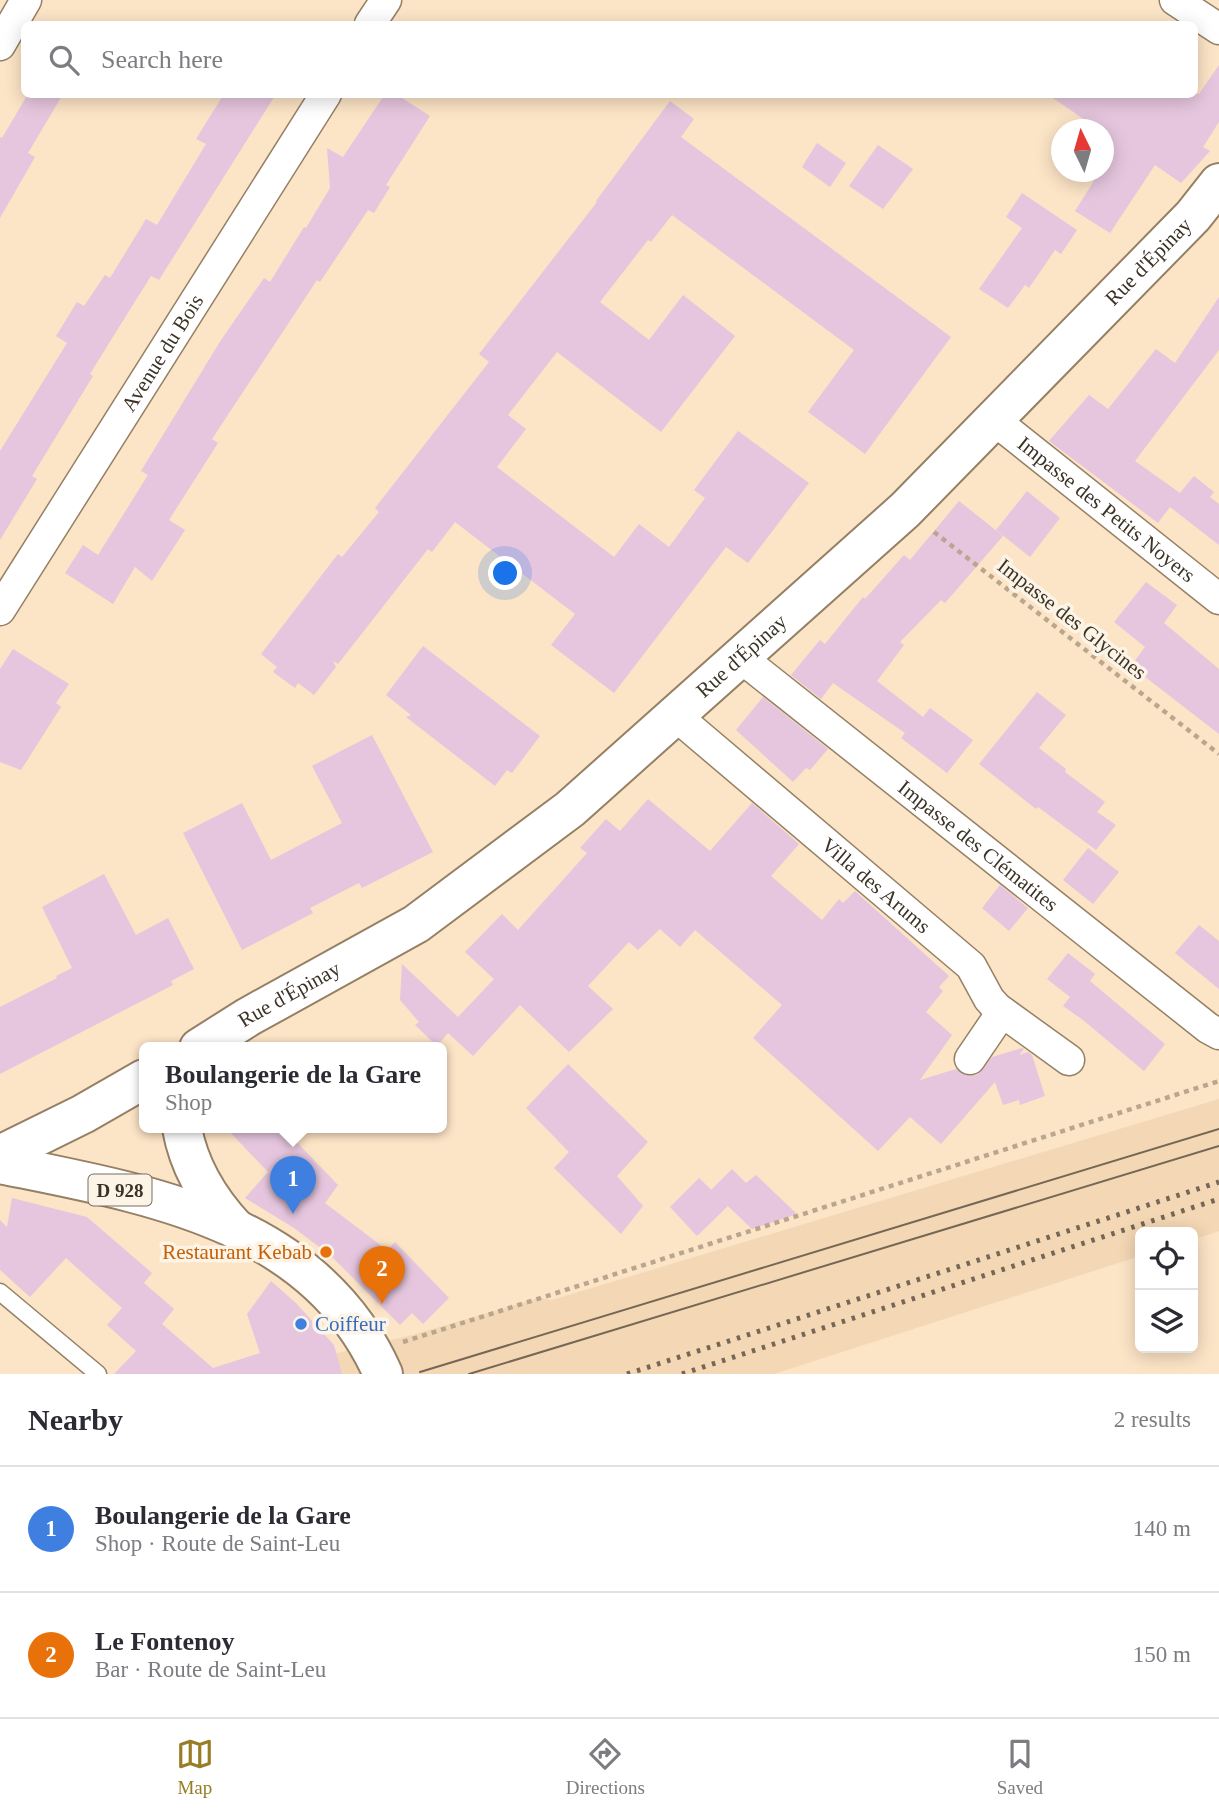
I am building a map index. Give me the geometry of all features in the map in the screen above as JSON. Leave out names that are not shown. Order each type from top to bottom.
[{"type":"main road","name":"Rue d'Épinay","points":[[209,1042],[248,1017],[416,924],[570,809],[905,510],[1193,216],[1219,183]]},
{"type":"main road","points":[[0,1155],[83,1114],[139,1082]]},
{"type":"main road","points":[[184,1133],[186,1150],[197,1177],[236,1230]]},
{"type":"main road","name":"D 928","points":[[0,1164],[100,1184],[168,1202],[212,1217],[277,1251],[338,1302],[359,1328],[383,1373]]},
{"type":"street","points":[[0,45],[26,0]]},
{"type":"street","points":[[372,21],[386,0]]},
{"type":"street","points":[[1175,0],[1219,29]]},
{"type":"street","name":"Avenue du Bois","points":[[0,610],[323,98]]},
{"type":"street","name":"Impasse des Petits Noyers","points":[[993,419],[1219,599]]},
{"type":"street","name":"Impasse des Clématites","points":[[740,657],[1219,1034]]},
{"type":"street","name":"Villa des Arums","points":[[676,716],[971,966],[989,999],[1002,1012],[1069,1060]]},
{"type":"street","points":[[970,1059],[1002,1012]]},
{"type":"lane","points":[[0,1292],[98,1374]]},
{"type":"path","name":"Impasse des Glycines","points":[[905,510],[1219,754]]},
{"type":"path","points":[[418,1339],[594,1279],[1219,1081]]},
{"type":"shaded area","points":[[1219,1099],[1219,1231],[1198,1238],[1198,1227],[1135,1227],[1135,1258],[774,1374],[274,1374],[334,1354],[412,1335],[539,1298],[552,1300]]},
{"type":"building","points":[[1219,65],[1219,122],[1203,147],[1210,151],[1181,183],[1155,165],[1110,233],[1075,211],[1093,182],[1114,182],[1114,119],[1084,119],[1053,98],[1198,98],[1198,94]]},
{"type":"building","points":[[26,98],[61,98],[28,153],[35,157],[0,218],[0,137],[2,138]]},
{"type":"building","points":[[222,98],[273,98],[159,280],[151,276],[119,327],[90,374],[93,376],[32,476],[37,479],[0,540],[0,451],[67,343],[56,336],[77,302],[84,306],[105,275],[110,278],[146,219],[157,225],[206,144],[196,139]]},
{"type":"building","points":[[382,98],[402,98],[430,116],[386,185],[390,187],[374,213],[368,210],[320,282],[317,280],[212,439],[218,443],[169,520],[185,530],[152,581],[135,567],[113,604],[65,573],[83,545],[98,555],[148,475],[141,471],[221,340],[264,278],[270,282],[304,227],[306,228],[330,188],[327,148],[343,157]]},
{"type":"building","points":[[670,101],[694,119],[681,137],[951,337],[865,454],[808,412],[854,350],[672,215],[651,242],[648,240],[600,302],[649,340],[683,295],[735,336],[661,432],[557,352],[508,415],[526,429],[497,467],[614,557],[639,524],[669,547],[705,498],[694,490],[738,431],[809,483],[748,563],[726,547],[614,693],[551,645],[575,614],[455,522],[432,552],[428,549],[338,664],[333,661],[336,667],[314,695],[298,683],[295,688],[273,672],[277,667],[261,654],[338,554],[342,557],[379,512],[375,508],[489,362],[479,354],[597,202]]},
{"type":"building","points":[[817,143],[846,163],[830,187],[802,167]]},
{"type":"building","points":[[878,145],[913,169],[883,209],[849,186]]},
{"type":"building","points":[[1022,193],[1077,230],[1061,254],[1055,250],[1029,288],[1025,285],[1008,308],[979,289],[1022,228],[1006,217]]},
{"type":"building","points":[[1219,297],[1219,350],[1135,461],[1180,493],[1194,476],[1214,492],[1210,497],[1219,504],[1219,545],[1170,507],[1158,523],[1049,441],[1089,395],[1108,409],[1156,349],[1175,363]]},
{"type":"building","points":[[1027,491],[1060,518],[1030,557],[996,530]]},
{"type":"building","points":[[959,501],[1003,536],[945,603],[941,600],[900,642],[904,645],[877,681],[923,717],[930,708],[973,740],[947,773],[901,738],[905,733],[833,683],[821,699],[791,675],[820,640],[825,644],[863,597],[865,599],[904,555],[910,560]]},
{"type":"building","points":[[1146,582],[1177,605],[1164,623],[1219,669],[1219,734],[1131,666],[1145,647],[1114,622]]},
{"type":"building","points":[[423,646],[540,736],[512,773],[507,770],[495,786],[406,717],[411,715],[386,695]]},
{"type":"building","points":[[13,649],[69,684],[56,703],[61,707],[21,770],[0,762],[0,669]]},
{"type":"building","points":[[1037,692],[1066,715],[1039,748],[1066,769],[1065,772],[1105,802],[1097,812],[1116,825],[1096,850],[1038,807],[1036,809],[979,764]]},
{"type":"building","points":[[763,697],[828,749],[810,770],[806,768],[793,782],[736,730]]},
{"type":"building","points":[[372,735],[433,852],[362,888],[359,883],[310,908],[313,913],[242,950],[183,833],[242,803],[271,860],[342,823],[312,766]]},
{"type":"building","points":[[648,799],[710,851],[752,803],[799,844],[771,876],[822,920],[839,899],[843,903],[855,891],[949,976],[939,987],[943,991],[926,1012],[952,1035],[920,1080],[956,1069],[968,1076],[977,1075],[992,1057],[1022,1048],[1024,1049],[1019,1055],[1028,1052],[1032,1055],[1045,1096],[1020,1105],[1019,1100],[1003,1105],[995,1082],[941,1144],[910,1117],[878,1151],[753,1038],[782,1005],[695,930],[680,947],[660,929],[638,950],[629,942],[588,986],[613,1009],[569,1052],[520,1005],[473,1056],[448,1033],[440,1042],[433,1042],[415,1025],[419,1022],[400,1000],[402,964],[458,1017],[494,979],[465,952],[502,914],[518,930],[587,853],[580,848],[606,819],[620,831]]},
{"type":"building","points":[[1088,848],[1119,872],[1093,904],[1063,880]]},
{"type":"building","points":[[104,874],[136,935],[168,918],[194,969],[171,981],[173,985],[0,1074],[0,1007],[72,968],[42,907]]},
{"type":"building","points":[[1000,885],[1028,908],[1009,931],[982,908]]},
{"type":"building","points":[[1199,925],[1219,941],[1219,989],[1175,953]]},
{"type":"building","points":[[1068,953],[1095,974],[1090,981],[1165,1044],[1144,1071],[1063,1006],[1070,997],[1047,979]]},
{"type":"building","points":[[568,1064],[648,1142],[617,1176],[643,1206],[621,1234],[554,1168],[569,1152],[526,1108]]},
{"type":"building","points":[[231,1133],[288,1133],[338,1185],[325,1203],[387,1250],[395,1242],[449,1298],[423,1324],[412,1313],[400,1325],[330,1255],[294,1228],[245,1198],[268,1172]]},
{"type":"building","points":[[732,1169],[746,1183],[756,1175],[797,1214],[752,1229],[711,1190]]},
{"type":"building","points":[[699,1178],[728,1206],[697,1236],[670,1207]]},
{"type":"building","points":[[12,1198],[87,1217],[152,1273],[144,1283],[174,1309],[162,1324],[213,1368],[260,1353],[247,1314],[271,1281],[296,1303],[334,1345],[342,1374],[114,1374],[136,1351],[107,1325],[122,1308],[66,1258],[30,1297],[0,1270],[0,1220],[7,1227]]},
{"type":"tram line","points":[[420,1372],[1219,1129]]},
{"type":"tram line","points":[[469,1374],[1219,1146]]},
{"type":"railway","points":[[627,1374],[1219,1182]]},
{"type":"railway","points":[[682,1374],[1219,1199]]},
{"type":"place","name":"Boulangerie de la Gare","points":[[293,1214]]},
{"type":"place","name":"Restaurant Kebab","points":[[326,1252]]},
{"type":"place","name":"Le Fontenoy","points":[[382,1304]]},
{"type":"place","name":"Coiffeur","points":[[301,1324]]}]
